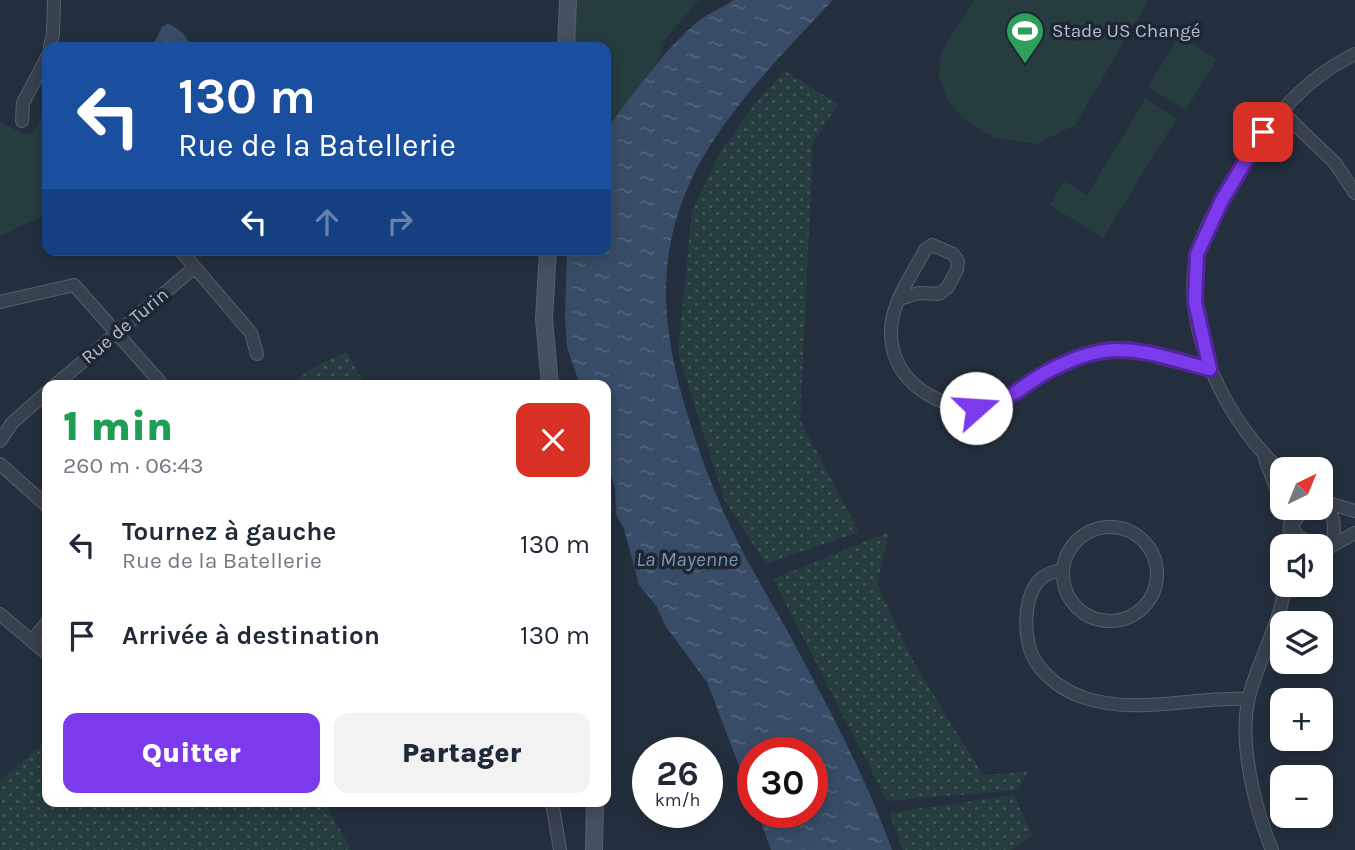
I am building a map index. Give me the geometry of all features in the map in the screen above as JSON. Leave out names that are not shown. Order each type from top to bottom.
[{"type":"street","points":[[51,42],[54,0]]},
{"type":"street","points":[[566,42],[568,0]]},
{"type":"street","points":[[1270,474],[1263,456],[1226,404],[1210,369],[1195,302],[1197,254],[1222,200],[1263,132],[1280,110],[1302,88],[1334,64],[1355,54]]},
{"type":"street","points":[[22,121],[23,103],[42,67]]},
{"type":"street","points":[[1280,110],[1335,163],[1355,193]]},
{"type":"street","points":[[899,299],[919,293],[939,293],[947,288],[957,271],[958,261],[953,254],[932,244],[925,250],[899,299],[893,311],[891,332],[893,355],[915,388],[936,400],[956,406],[976,408],[996,404],[1053,369],[1082,355],[1107,349],[1140,351],[1210,369]]},
{"type":"street","points":[[185,256],[251,333],[257,354]]},
{"type":"street","points":[[548,256],[544,319],[550,380]]},
{"type":"street","name":"Rue de Turin","points":[[61,380],[194,268]]},
{"type":"street","points":[[0,302],[74,285],[158,380]]},
{"type":"street","points":[[0,441],[6,421],[42,396]]},
{"type":"street","points":[[1263,456],[1270,462]]},
{"type":"street","points":[[0,464],[42,502]]},
{"type":"street","points":[[1334,505],[1355,511]]},
{"type":"street","points":[[1288,520],[1297,534]]},
{"type":"street","points":[[1290,534],[1296,520]]},
{"type":"street","points":[[1111,526],[1128,530],[1142,539],[1153,553],[1157,570],[1155,587],[1147,602],[1135,614],[1118,620],[1101,620],[1085,613],[1072,602],[1065,586],[1063,569],[1068,552],[1079,538],[1093,529],[1111,526]]},
{"type":"street","points":[[1333,542],[1355,533]]},
{"type":"street","points":[[1063,569],[1043,577],[1034,587],[1025,625],[1035,661],[1058,685],[1082,697],[1115,704],[1145,706],[1220,697],[1248,699]]},
{"type":"street","points":[[1283,604],[1284,597]]},
{"type":"street","points":[[1272,850],[1248,776],[1248,699],[1267,642],[1288,597]]},
{"type":"street","points":[[0,614],[42,650]]},
{"type":"street","points":[[32,641],[42,628]]},
{"type":"street","points":[[553,807],[559,850]]},
{"type":"street","points":[[594,850],[595,807]]},
{"type":"green space","points":[[575,0],[699,0],[663,42],[661,56],[611,127],[611,42],[573,42]]},
{"type":"green space","name":"Stade US Changé","points":[[974,0],[1149,0],[1075,125],[1036,144],[995,138],[964,118],[949,102],[939,78],[941,52]]},
{"type":"green space","points":[[1179,36],[1217,59],[1186,110],[1148,87]]},
{"type":"green space","points":[[785,71],[838,104],[813,143],[800,420],[859,532],[766,564],[724,499],[678,353],[692,211],[721,151],[758,100]]},
{"type":"green space","points":[[1145,99],[1177,118],[1103,238],[1050,205],[1064,181],[1087,195]]},
{"type":"green space","points":[[42,116],[42,216],[0,236],[0,121],[24,135],[32,133]]},
{"type":"green space","points":[[346,352],[363,380],[295,380]]},
{"type":"green space","points":[[889,532],[877,584],[913,661],[983,775],[1027,772],[1018,790],[887,801],[773,579]]},
{"type":"green space","points":[[42,744],[42,807],[327,807],[352,850],[0,850],[0,781]]},
{"type":"green space","points":[[1014,795],[1032,835],[1011,850],[903,850],[889,813]]},
{"type":"water","name":"La Mayenne","points":[[734,0],[833,0],[733,112],[701,162],[676,219],[666,280],[667,311],[670,342],[684,403],[722,509],[836,723],[872,798],[892,850],[771,850],[763,828],[828,828],[828,737],[737,737],[737,760],[708,684],[665,625],[657,607],[639,585],[624,529],[616,514],[615,488],[611,475],[611,380],[578,380],[567,347],[567,256],[611,256],[611,123],[684,34],[701,19]]},
{"type":"water","points":[[168,23],[183,33],[189,42],[154,42],[162,27]]},
{"type":"place","name":"Stade US Changé","points":[[1025,65]]},
{"type":"route","points":[[976,408],[996,404],[1043,374],[1082,355],[1107,349],[1140,351],[1210,369],[1195,302],[1197,254],[1222,200],[1263,132]]}]
